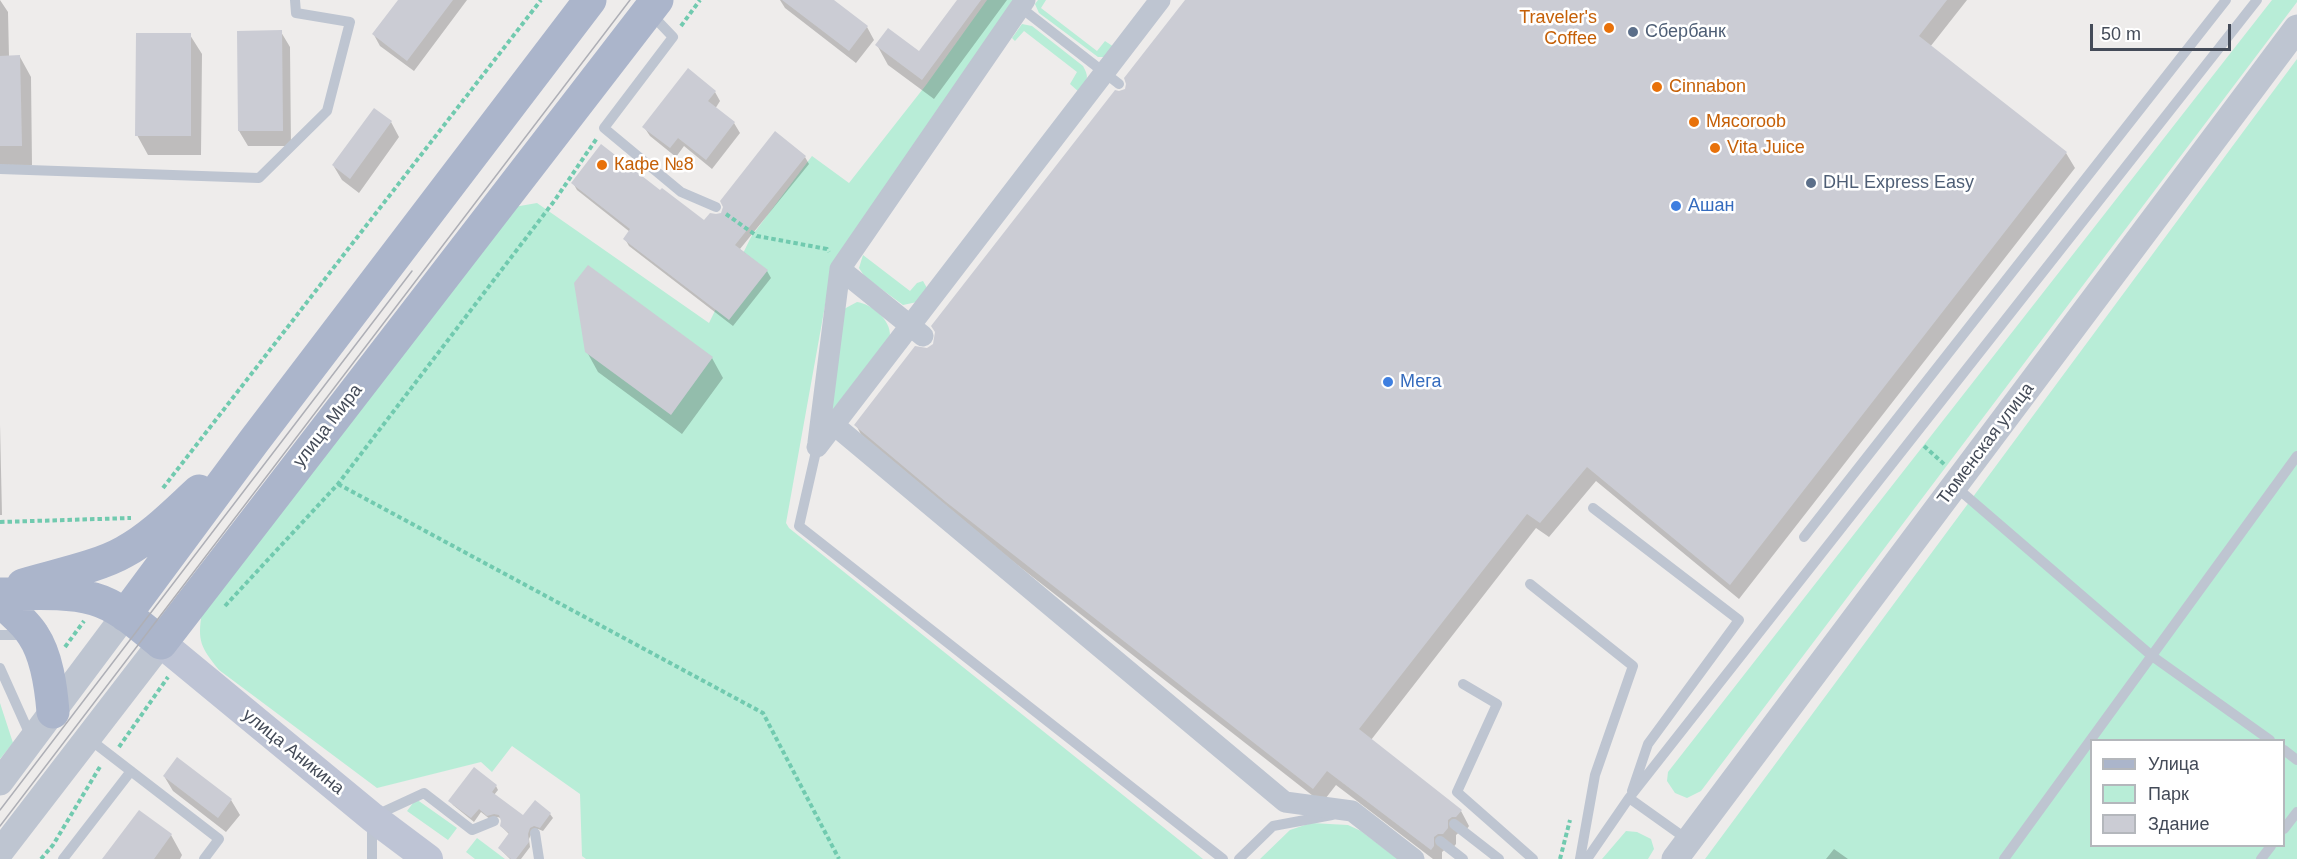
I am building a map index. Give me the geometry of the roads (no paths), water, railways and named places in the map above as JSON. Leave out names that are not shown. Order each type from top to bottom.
[{"type":"main road","points":[[125,615],[254,441],[590,0]]},
{"type":"main road","name":"улица Мира","points":[[170,651],[653,6]]},
{"type":"main road","points":[[0,592],[124,553],[172,516],[254,441]]},
{"type":"main road","points":[[0,592],[95,599],[125,615],[170,651]]},
{"type":"main road","points":[[0,601],[38,646],[52,694],[53,712]]},
{"type":"main road","name":"улица Аникина","points":[[170,651],[372,817],[428,859]]},
{"type":"street","points":[[817,447],[833,424],[916,331],[1112,79],[1160,0]]},
{"type":"street","points":[[817,447],[840,269],[1022,4]]},
{"type":"street","name":"Тюменская улица","points":[[1682,850],[2297,28]]},
{"type":"street","points":[[840,269],[916,331]]},
{"type":"street","points":[[833,424],[955,517],[1284,802],[1352,811],[1414,859]]},
{"type":"street","points":[[0,782],[125,615]]},
{"type":"street","name":"улица Мира","points":[[0,852],[88,738],[170,651]]},
{"type":"lane","points":[[0,169],[259,178],[327,111],[350,22],[296,13],[295,0]]},
{"type":"lane","points":[[1804,537],[2226,0]]},
{"type":"lane","points":[[1587,859],[1629,798],[2257,0]]},
{"type":"lane","points":[[1022,4],[1112,79]]},
{"type":"lane","points":[[653,6],[673,37],[604,128],[681,192],[716,207]]},
{"type":"lane","points":[[817,447],[799,526],[1223,859]]},
{"type":"lane","points":[[2091,739],[2297,456]]},
{"type":"lane","points":[[1953,488],[1964,494],[2152,656],[2267,739]]},
{"type":"lane","points":[[1593,508],[1739,620],[1648,744],[1629,798]]},
{"type":"lane","points":[[1530,584],[1633,666],[1594,775],[1580,859]]},
{"type":"lane","points":[[0,635],[38,646]]},
{"type":"lane","points":[[0,668],[32,740]]},
{"type":"lane","points":[[1463,684],[1497,704],[1457,792],[1533,859]]},
{"type":"lane","points":[[88,738],[219,839],[204,859]]},
{"type":"lane","points":[[2004,859],[2090,741]]},
{"type":"lane","points":[[63,859],[131,771]]},
{"type":"lane","points":[[372,859],[372,817],[424,793],[472,830],[494,821]]},
{"type":"lane","points":[[1629,798],[1682,850]]},
{"type":"lane","points":[[1239,859],[1273,826],[1352,811]]},
{"type":"lane","points":[[2285,827],[2297,812]]},
{"type":"lane","points":[[1454,824],[1499,859]]},
{"type":"lane","points":[[536,833],[539,859]]},
{"type":"lane","points":[[1440,841],[1463,859]]},
{"type":"lane","points":[[2261,859],[2270,847]]},
{"type":"tram line","points":[[0,826],[630,0]]},
{"type":"tram line","points":[[0,810],[412,271]]},
{"type":"place","name":"Traveler's Coffee","points":[[1609,28]]},
{"type":"place","name":"Сбербанк","points":[[1633,32]]},
{"type":"place","name":"Cinnabon","points":[[1657,87]]},
{"type":"place","name":"Мясоroob","points":[[1694,122]]},
{"type":"place","name":"Vita Juice","points":[[1715,148]]},
{"type":"place","name":"Кафе №8","points":[[602,165]]},
{"type":"place","name":"DHL Express Easy","points":[[1811,183]]},
{"type":"place","name":"Ашан","points":[[1676,206]]},
{"type":"place","name":"Мега","points":[[1388,382]]}]
